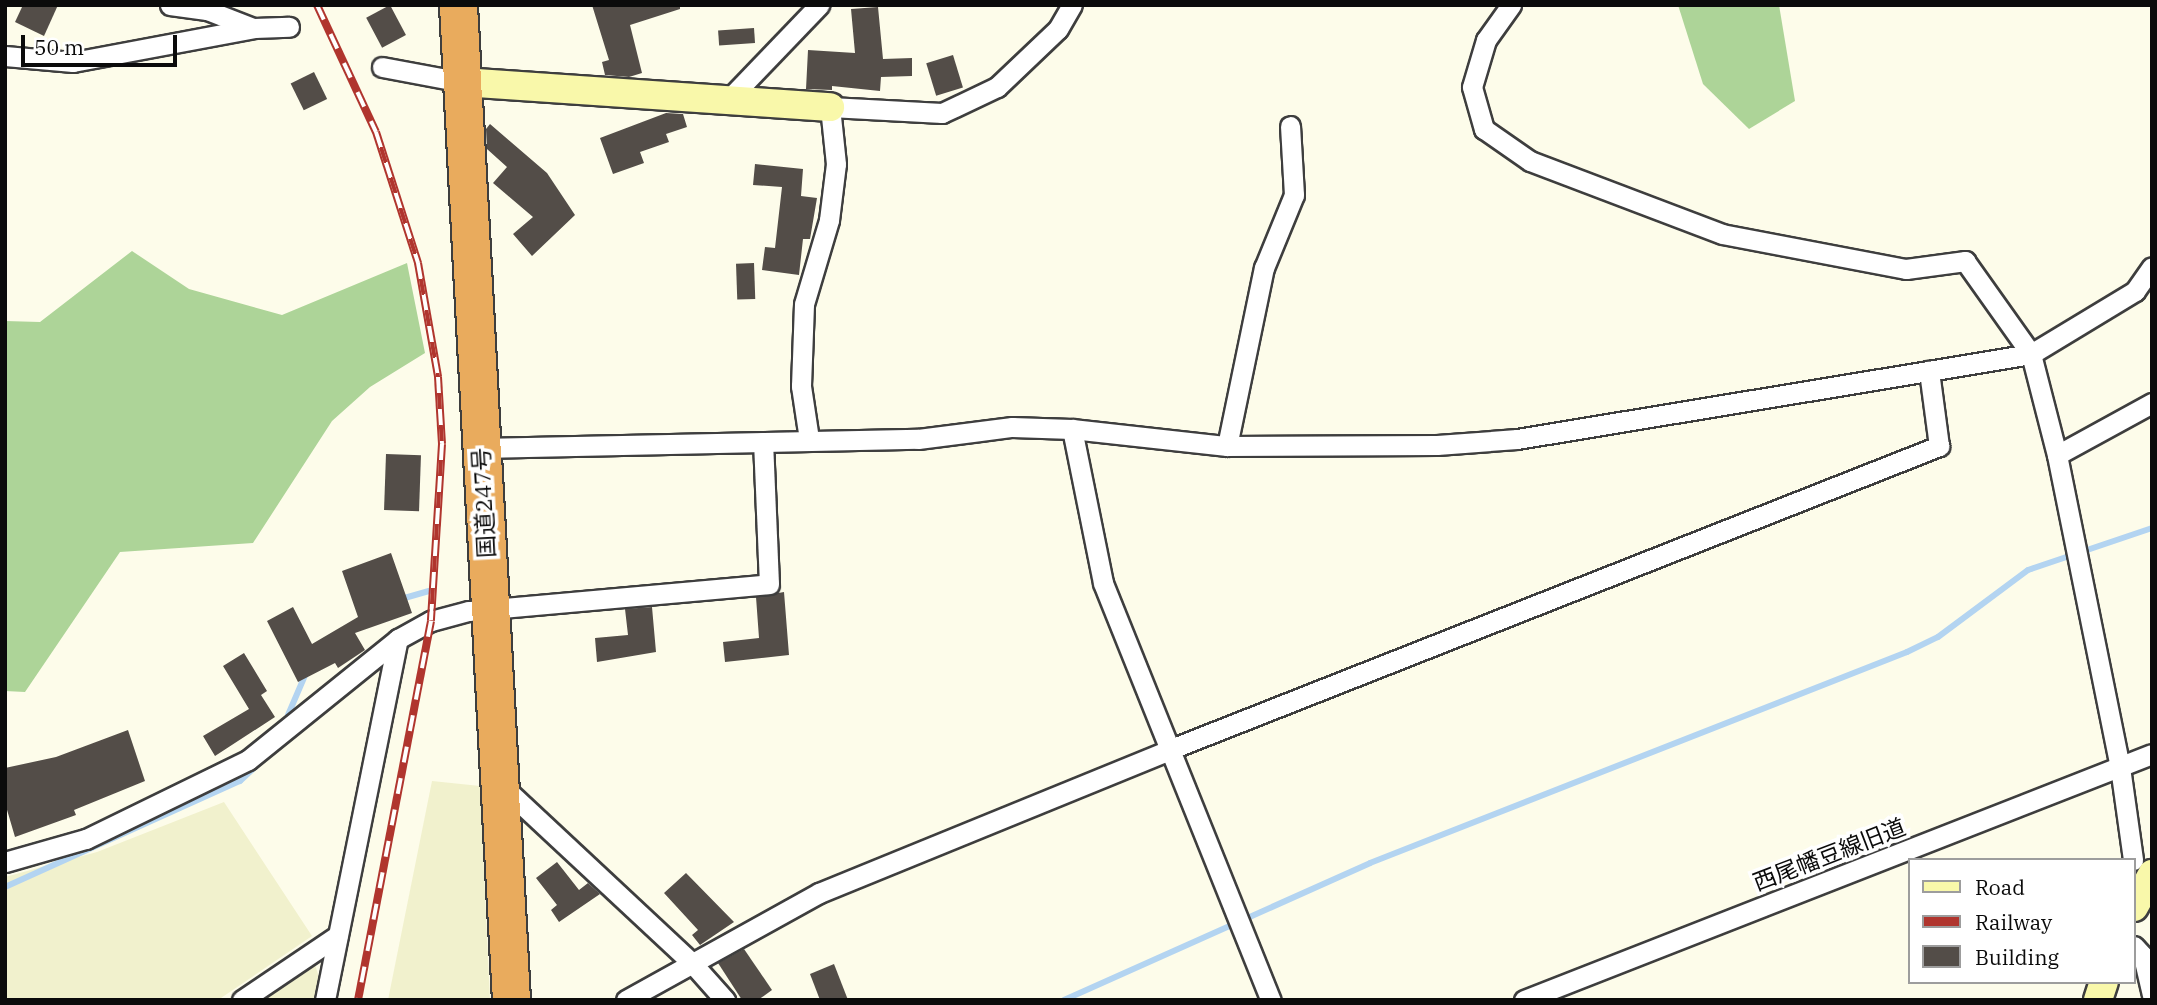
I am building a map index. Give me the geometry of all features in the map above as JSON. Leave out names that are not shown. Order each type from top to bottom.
[{"type":"highway","name":"国道247号","points":[[458,5],[496,781],[510,1000]]},
{"type":"street","points":[[170,5],[207,10],[254,28]]},
{"type":"street","points":[[728,100],[819,5]]},
{"type":"street","points":[[382,67],[462,82],[942,113],[997,87],[1058,29],[1072,5]]},
{"type":"street","points":[[1511,5],[1486,40],[1472,88],[1484,129],[1530,161],[1722,234],[1906,269],[1965,261],[2031,354],[2057,455],[2142,869],[2136,898]]},
{"type":"street","points":[[5,56],[73,62],[254,28],[289,27]]},
{"type":"street","points":[[809,439],[801,386],[804,304],[830,220],[836,164],[830,107]]},
{"type":"street","points":[[1227,446],[1264,268],[1294,195],[1290,126]]},
{"type":"street","points":[[480,448],[809,439],[918,439],[1012,427],[1072,429],[1227,446],[1437,445],[1517,439],[2031,354],[2134,291],[2152,267]]},
{"type":"street","points":[[626,1000],[819,893],[1171,749],[1939,446],[1929,371]]},
{"type":"street","points":[[2057,455],[2152,403]]},
{"type":"street","points":[[1072,429],[1102,583],[1270,1000]]},
{"type":"street","points":[[5,862],[86,839],[248,760],[398,639],[431,621],[489,610],[769,584],[763,442]]},
{"type":"street","points":[[325,1000],[398,639]]},
{"type":"street","name":"西尾幡豆線旧道","points":[[1524,1000],[2152,754]]},
{"type":"street","points":[[496,781],[692,963],[725,1000]]},
{"type":"street","points":[[242,1000],[337,936]]},
{"type":"street","points":[[2136,948],[2143,956],[2152,995]]},
{"type":"green space","points":[[1678,5],[1779,5],[1795,101],[1749,129],[1703,84]]},
{"type":"green space","points":[[132,251],[189,289],[282,315],[407,263],[425,353],[370,387],[332,421],[253,543],[120,552],[25,692],[5,691],[5,321],[40,322]]},
{"type":"green space","points":[[432,781],[480,786],[490,1000],[388,1000]]},
{"type":"green space","points":[[224,802],[312,936],[218,1000],[5,1000],[5,877],[97,852]]},
{"type":"green space","points":[[314,961],[320,981],[317,1000],[258,1000]]},
{"type":"building","points":[[23,5],[58,5],[44,36],[15,22]]},
{"type":"building","points":[[390,5],[406,35],[382,48],[366,18]]},
{"type":"building","points":[[592,5],[680,5],[680,9],[630,25],[642,73],[629,77],[605,75],[602,62],[609,60]]},
{"type":"building","points":[[878,7],[883,59],[912,58],[912,76],[881,77],[880,91],[832,86],[832,90],[806,89],[808,50],[855,53],[851,9]]},
{"type":"building","points":[[754,28],[755,43],[719,45],[718,31]]},
{"type":"building","points":[[953,55],[963,88],[936,96],[926,63]]},
{"type":"building","points":[[314,72],[327,99],[304,110],[291,83]]},
{"type":"building","points":[[666,113],[683,114],[687,127],[666,134],[669,142],[640,152],[644,163],[613,174],[600,138]]},
{"type":"building","points":[[490,124],[547,173],[575,215],[532,256],[513,234],[533,217],[493,183],[507,167],[487,149],[486,129]]},
{"type":"building","points":[[755,164],[803,169],[801,196],[817,198],[810,239],[803,239],[799,275],[762,270],[765,247],[775,248],[782,187],[753,185]]},
{"type":"building","points":[[754,263],[755,299],[737,300],[736,264]]},
{"type":"building","points":[[386,454],[421,455],[419,511],[384,510]]},
{"type":"building","points":[[391,553],[412,613],[355,633],[365,650],[338,668],[335,663],[298,682],[267,621],[293,607],[312,644],[358,617],[342,571]]},
{"type":"building","points":[[784,592],[789,655],[725,662],[723,642],[759,638],[756,597]]},
{"type":"building","points":[[652,607],[656,652],[597,662],[595,638],[628,635],[625,609]]},
{"type":"building","points":[[244,653],[267,691],[261,695],[275,717],[215,756],[203,736],[249,709],[223,666]]},
{"type":"building","points":[[128,730],[145,781],[74,810],[76,815],[15,837],[5,803],[5,768],[56,757]]},
{"type":"building","points":[[557,862],[579,890],[588,883],[600,894],[559,922],[551,910],[557,905],[536,878]]},
{"type":"building","points":[[686,873],[734,922],[700,945],[692,935],[698,930],[664,893]]},
{"type":"building","points":[[744,949],[772,990],[758,1000],[742,1000],[718,963]]},
{"type":"building","points":[[834,964],[848,1000],[820,1000],[810,974]]},
{"type":"waterway","points":[[1064,1000],[1370,863],[1907,652],[1938,637],[2028,570],[2152,528]]},
{"type":"waterway","points":[[401,599],[429,591]]},
{"type":"waterway","points":[[288,715],[306,673]]},
{"type":"waterway","points":[[5,887],[240,781],[258,764]]},
{"type":"railway","points":[[317,5],[376,132],[418,263],[438,377],[442,444],[431,621],[358,1000]]}]
